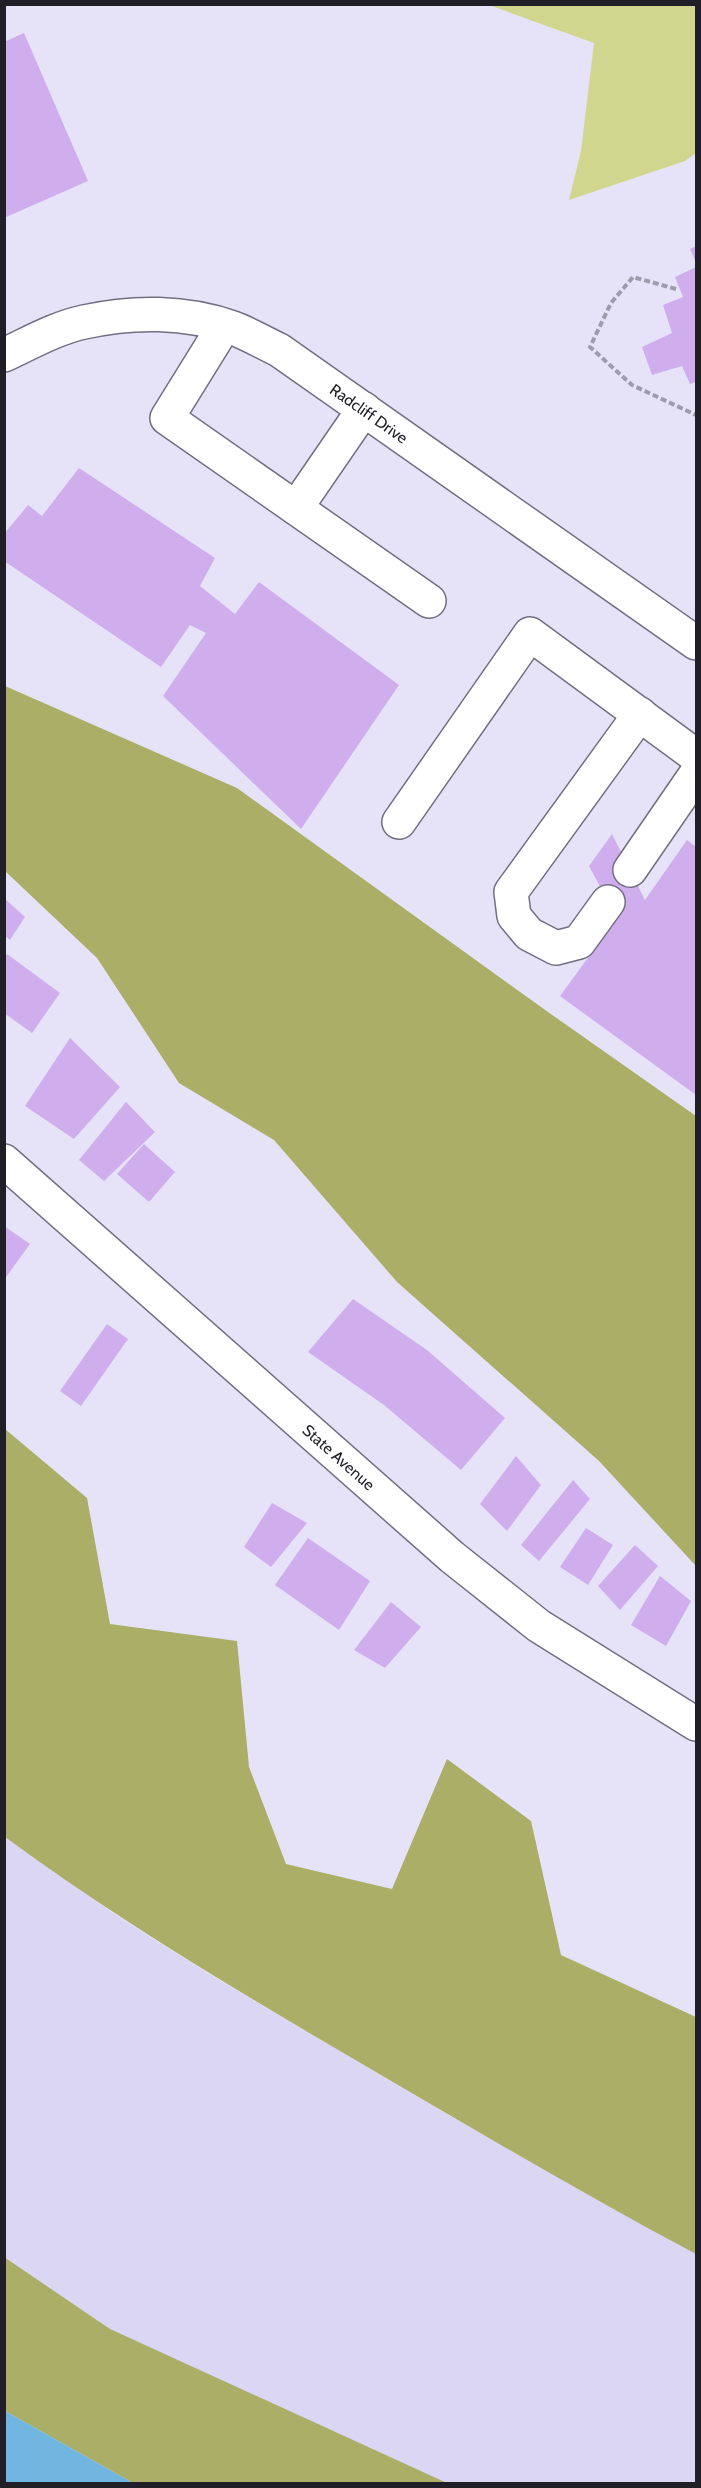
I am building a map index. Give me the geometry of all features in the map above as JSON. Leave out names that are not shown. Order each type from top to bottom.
[{"type":"main road","name":"Radcliff Drive","points":[[4,355],[51,333],[83,322],[133,314],[184,316],[224,326],[279,350],[696,643]]},
{"type":"main road","points":[[224,326],[167,418],[429,601]]},
{"type":"main road","points":[[296,508],[364,409]]},
{"type":"main road","points":[[399,822],[530,634],[696,756]]},
{"type":"main road","points":[[608,902],[579,942],[556,948],[529,934],[514,916],[511,892],[640,714]]},
{"type":"main road","points":[[630,870],[696,774]]},
{"type":"main road","name":"State Avenue","points":[[4,1161],[453,1557],[539,1626],[696,1724]]},
{"type":"path","points":[[676,289],[633,277],[611,303],[590,347],[632,385],[696,415]]},
{"type":"shaded area","points":[[5,1837],[120,1918],[212,1976],[448,2115],[696,2254],[696,2483],[133,2483],[5,2411]]},
{"type":"green space","points":[[489,5],[696,5],[696,153],[685,161],[569,200],[581,151],[594,43]]},
{"type":"green space","points":[[5,686],[237,788],[696,1116],[696,1566],[599,1461],[397,1282],[274,1140],[179,1083],[97,958],[5,871]]},
{"type":"green space","points":[[5,1429],[87,1498],[110,1624],[237,1641],[249,1767],[286,1864],[392,1889],[447,1759],[531,1821],[561,1955],[696,2017],[696,2254],[531,2162],[229,1985],[93,1899],[5,1837]]},
{"type":"green space","points":[[4,2257],[110,2329],[447,2483],[133,2483],[5,2411]]},
{"type":"water","points":[[5,2411],[133,2483],[5,2483]]},
{"type":"building","points":[[24,33],[88,181],[4,218],[4,42]]},
{"type":"building","points":[[696,246],[696,263],[690,249]]},
{"type":"building","points":[[696,267],[696,382],[690,384],[682,366],[652,375],[642,347],[672,333],[663,305],[683,297],[675,277]]},
{"type":"building","points":[[79,468],[215,558],[200,586],[235,614],[259,582],[399,685],[301,829],[163,696],[206,633],[190,625],[161,667],[4,561],[4,534],[28,505],[42,516]]},
{"type":"building","points":[[612,834],[645,900],[687,840],[696,847],[696,1095],[560,996],[617,918],[589,866]]},
{"type":"building","points":[[4,898],[25,917],[10,940],[4,935]]},
{"type":"building","points":[[7,954],[60,993],[32,1033],[4,1013],[4,958]]},
{"type":"building","points":[[70,1038],[120,1087],[74,1139],[25,1106]]},
{"type":"building","points":[[126,1102],[155,1132],[104,1181],[79,1160]]},
{"type":"building","points":[[144,1144],[175,1172],[149,1202],[117,1174]]},
{"type":"building","points":[[4,1226],[30,1244],[4,1280]]},
{"type":"building","points":[[353,1299],[427,1350],[505,1418],[461,1470],[384,1405],[308,1352]]},
{"type":"building","points":[[107,1324],[128,1339],[81,1406],[60,1391]]},
{"type":"building","points":[[516,1456],[541,1485],[507,1531],[480,1504]]},
{"type":"building","points":[[573,1480],[590,1499],[539,1561],[521,1545]]},
{"type":"building","points":[[272,1503],[307,1523],[271,1567],[244,1547]]},
{"type":"building","points":[[586,1528],[613,1545],[588,1585],[560,1567]]},
{"type":"building","points":[[308,1538],[370,1581],[339,1630],[275,1585]]},
{"type":"building","points":[[635,1545],[658,1566],[620,1610],[598,1586]]},
{"type":"building","points":[[660,1576],[691,1601],[666,1646],[631,1625]]},
{"type":"building","points":[[391,1602],[421,1627],[385,1668],[354,1650]]}]
